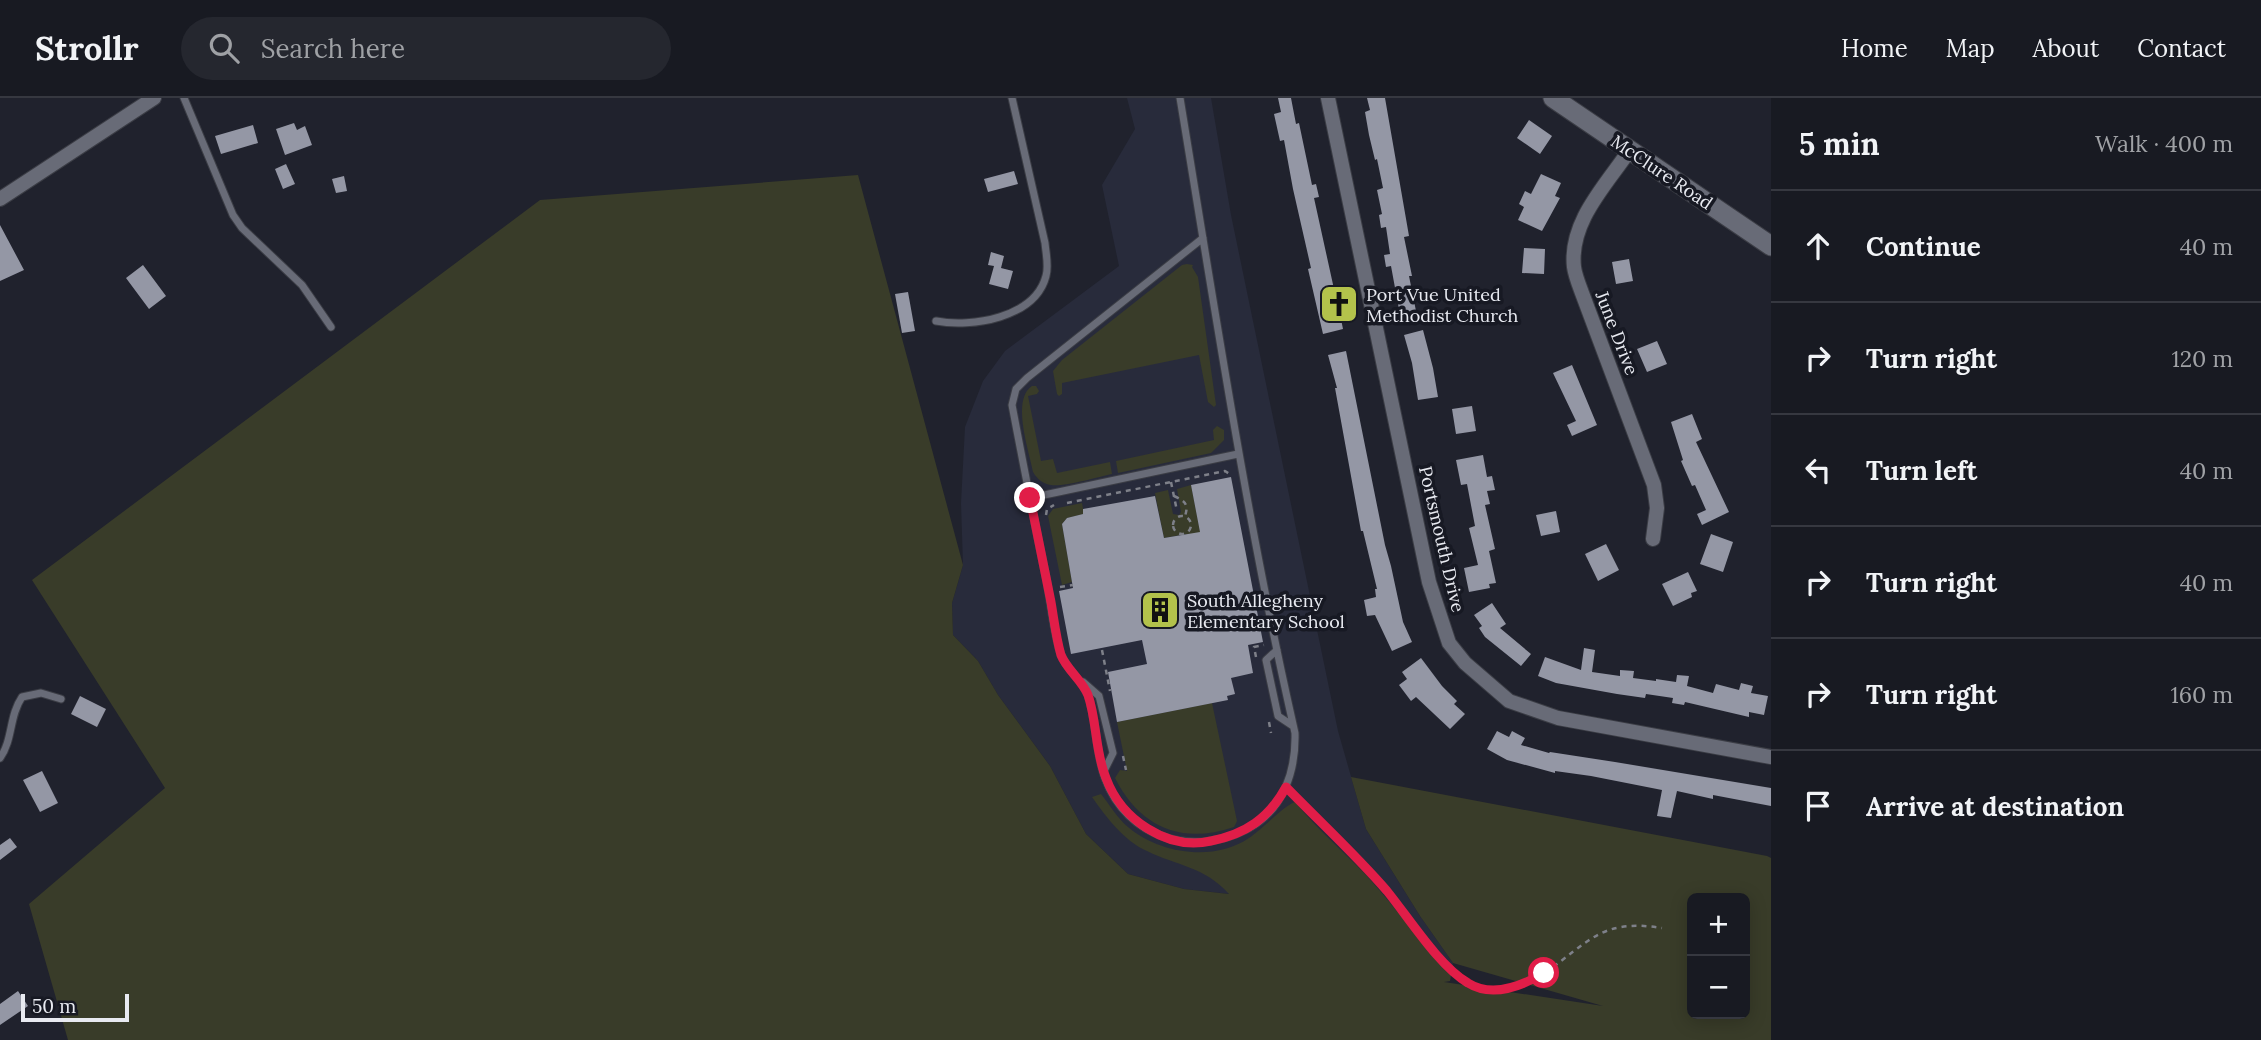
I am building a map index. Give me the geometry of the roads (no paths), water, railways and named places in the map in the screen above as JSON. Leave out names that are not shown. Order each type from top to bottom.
[{"type":"street","points":[[0,199],[154,98]]},
{"type":"street","name":"Portsmouth Drive","points":[[1328,98],[1429,582],[1449,643],[1487,684],[1509,701],[1532,711],[1771,757]]},
{"type":"street","name":"McClure Road","points":[[1553,98],[1771,246]]},
{"type":"street","name":"June Drive","points":[[1629,151],[1586,214],[1577,234],[1574,268],[1654,485],[1657,508],[1653,539]]},
{"type":"lane","points":[[184,98],[233,215],[242,228],[302,285],[331,327]]},
{"type":"lane","points":[[936,321],[952,324],[992,319],[1008,314],[1024,306],[1038,292],[1046,276],[1045,243],[1012,98]]},
{"type":"lane","points":[[1180,98],[1203,238],[1238,454],[1293,726],[1295,748],[1294,762],[1286,787],[1275,804],[1255,825],[1205,843],[1175,841],[1136,821],[1116,799],[1104,772],[1087,694],[1062,656],[1012,405],[1016,389],[1047,361],[1203,238]]},
{"type":"lane","points":[[1030,498],[1238,454]]},
{"type":"lane","points":[[1278,650],[1266,660],[1278,716],[1293,726]]},
{"type":"lane","points":[[1071,672],[1099,696],[1113,753],[1104,772]]},
{"type":"lane","points":[[0,758],[7,748],[15,706],[22,697],[41,693],[61,699]]},
{"type":"place","name":"Port Vue United Methodist Church","points":[[1339,304]]},
{"type":"place","name":"South Allegheny Elementary School","points":[[1160,610]]}]
